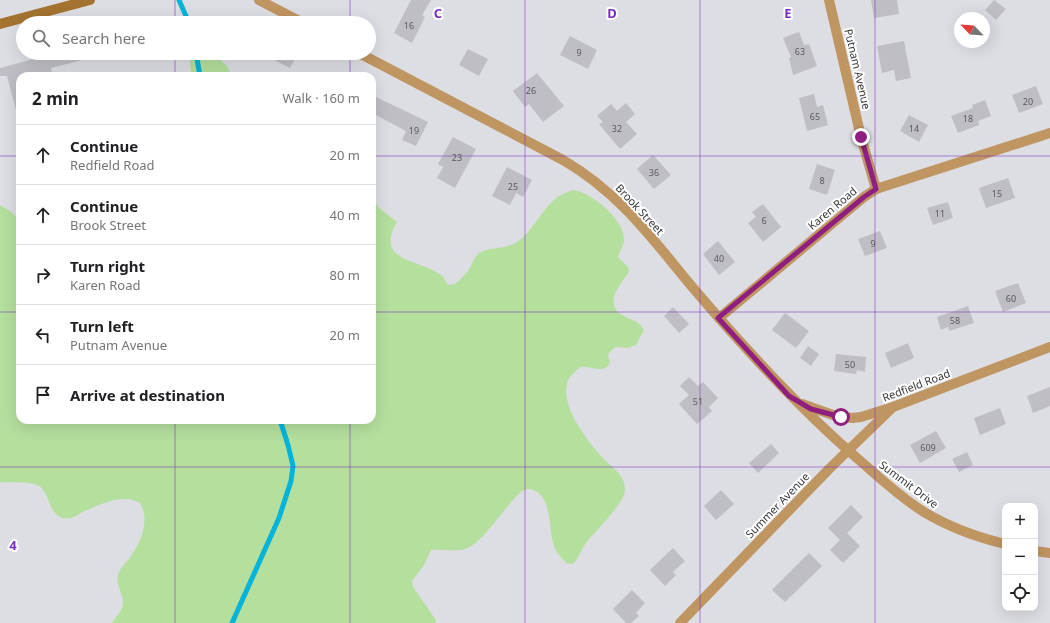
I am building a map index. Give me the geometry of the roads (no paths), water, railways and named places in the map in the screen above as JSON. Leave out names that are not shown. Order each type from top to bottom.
[{"type":"street","points":[[30,16],[90,0]]},
{"type":"street","points":[[259,0],[290,16]]},
{"type":"street","name":"Putnam Avenue","points":[[829,0],[861,137],[876,189]]},
{"type":"street","points":[[0,24],[16,20]]},
{"type":"street","name":"Brook Street","points":[[372,60],[563,160],[595,180],[635,218],[718,318],[789,396],[848,450]]},
{"type":"street","name":"Karen Road","points":[[718,318],[864,197],[876,189],[1050,133]]},
{"type":"street","name":"Redfield Road","points":[[789,396],[811,409],[841,417],[861,417],[893,407],[1050,347]]},
{"type":"street","name":"Summer Avenue","points":[[680,623],[848,450],[893,407]]},
{"type":"street","name":"Summit Drive","points":[[848,450],[885,483],[924,512],[970,534],[1002,543]]},
{"type":"street","points":[[1038,551],[1050,553]]},
{"type":"waterway","points":[[179,0],[186,16]]},
{"type":"waterway","points":[[197,60],[199,72]]},
{"type":"waterway","points":[[232,623],[279,518],[291,481],[293,466],[281,424]]}]
